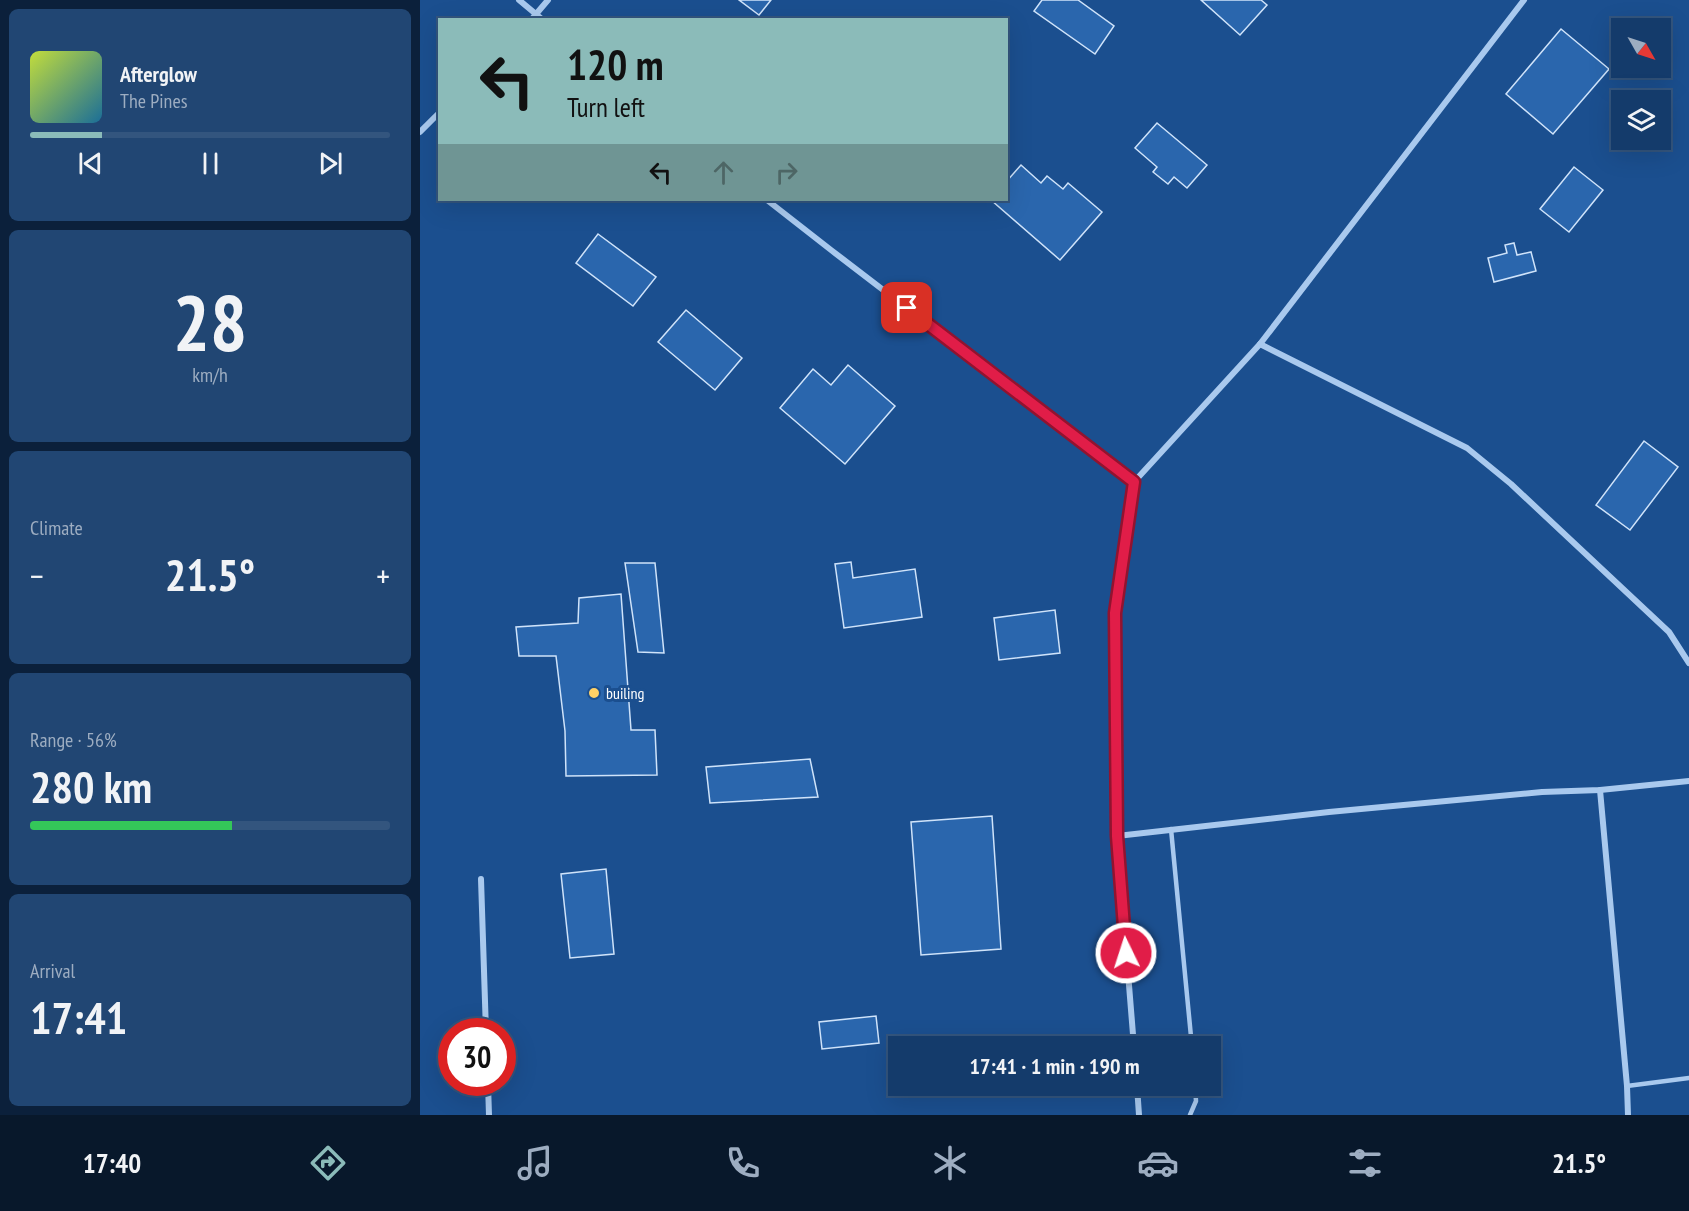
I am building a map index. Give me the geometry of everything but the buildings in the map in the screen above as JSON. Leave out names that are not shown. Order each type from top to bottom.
[{"type":"street","points":[[519,0],[534,17],[548,0]]},
{"type":"street","points":[[1133,1036],[1117,836],[1115,613],[1134,482],[1260,344],[1524,0]]},
{"type":"street","points":[[420,132],[438,114]]},
{"type":"street","points":[[768,201],[1134,482]]},
{"type":"street","points":[[1260,344],[1467,448],[1511,484],[1669,632],[1689,663]]},
{"type":"street","points":[[1117,836],[1542,792],[1600,790],[1689,782]]},
{"type":"street","points":[[1600,790],[1628,1115]]},
{"type":"street","points":[[481,879],[486,1018]]},
{"type":"street","points":[[488,1096],[489,1115]]},
{"type":"street","points":[[1138,1096],[1139,1115]]},
{"type":"lane","points":[[1172,829],[1191,1036]]},
{"type":"lane","points":[[1627,1086],[1689,1078]]},
{"type":"lane","points":[[1190,1115],[1196,1096]]},
{"type":"place","name":"builing","points":[[594,693]]},
{"type":"route","points":[[907,308],[1134,482],[1115,613],[1117,836],[1126,953]]}]
